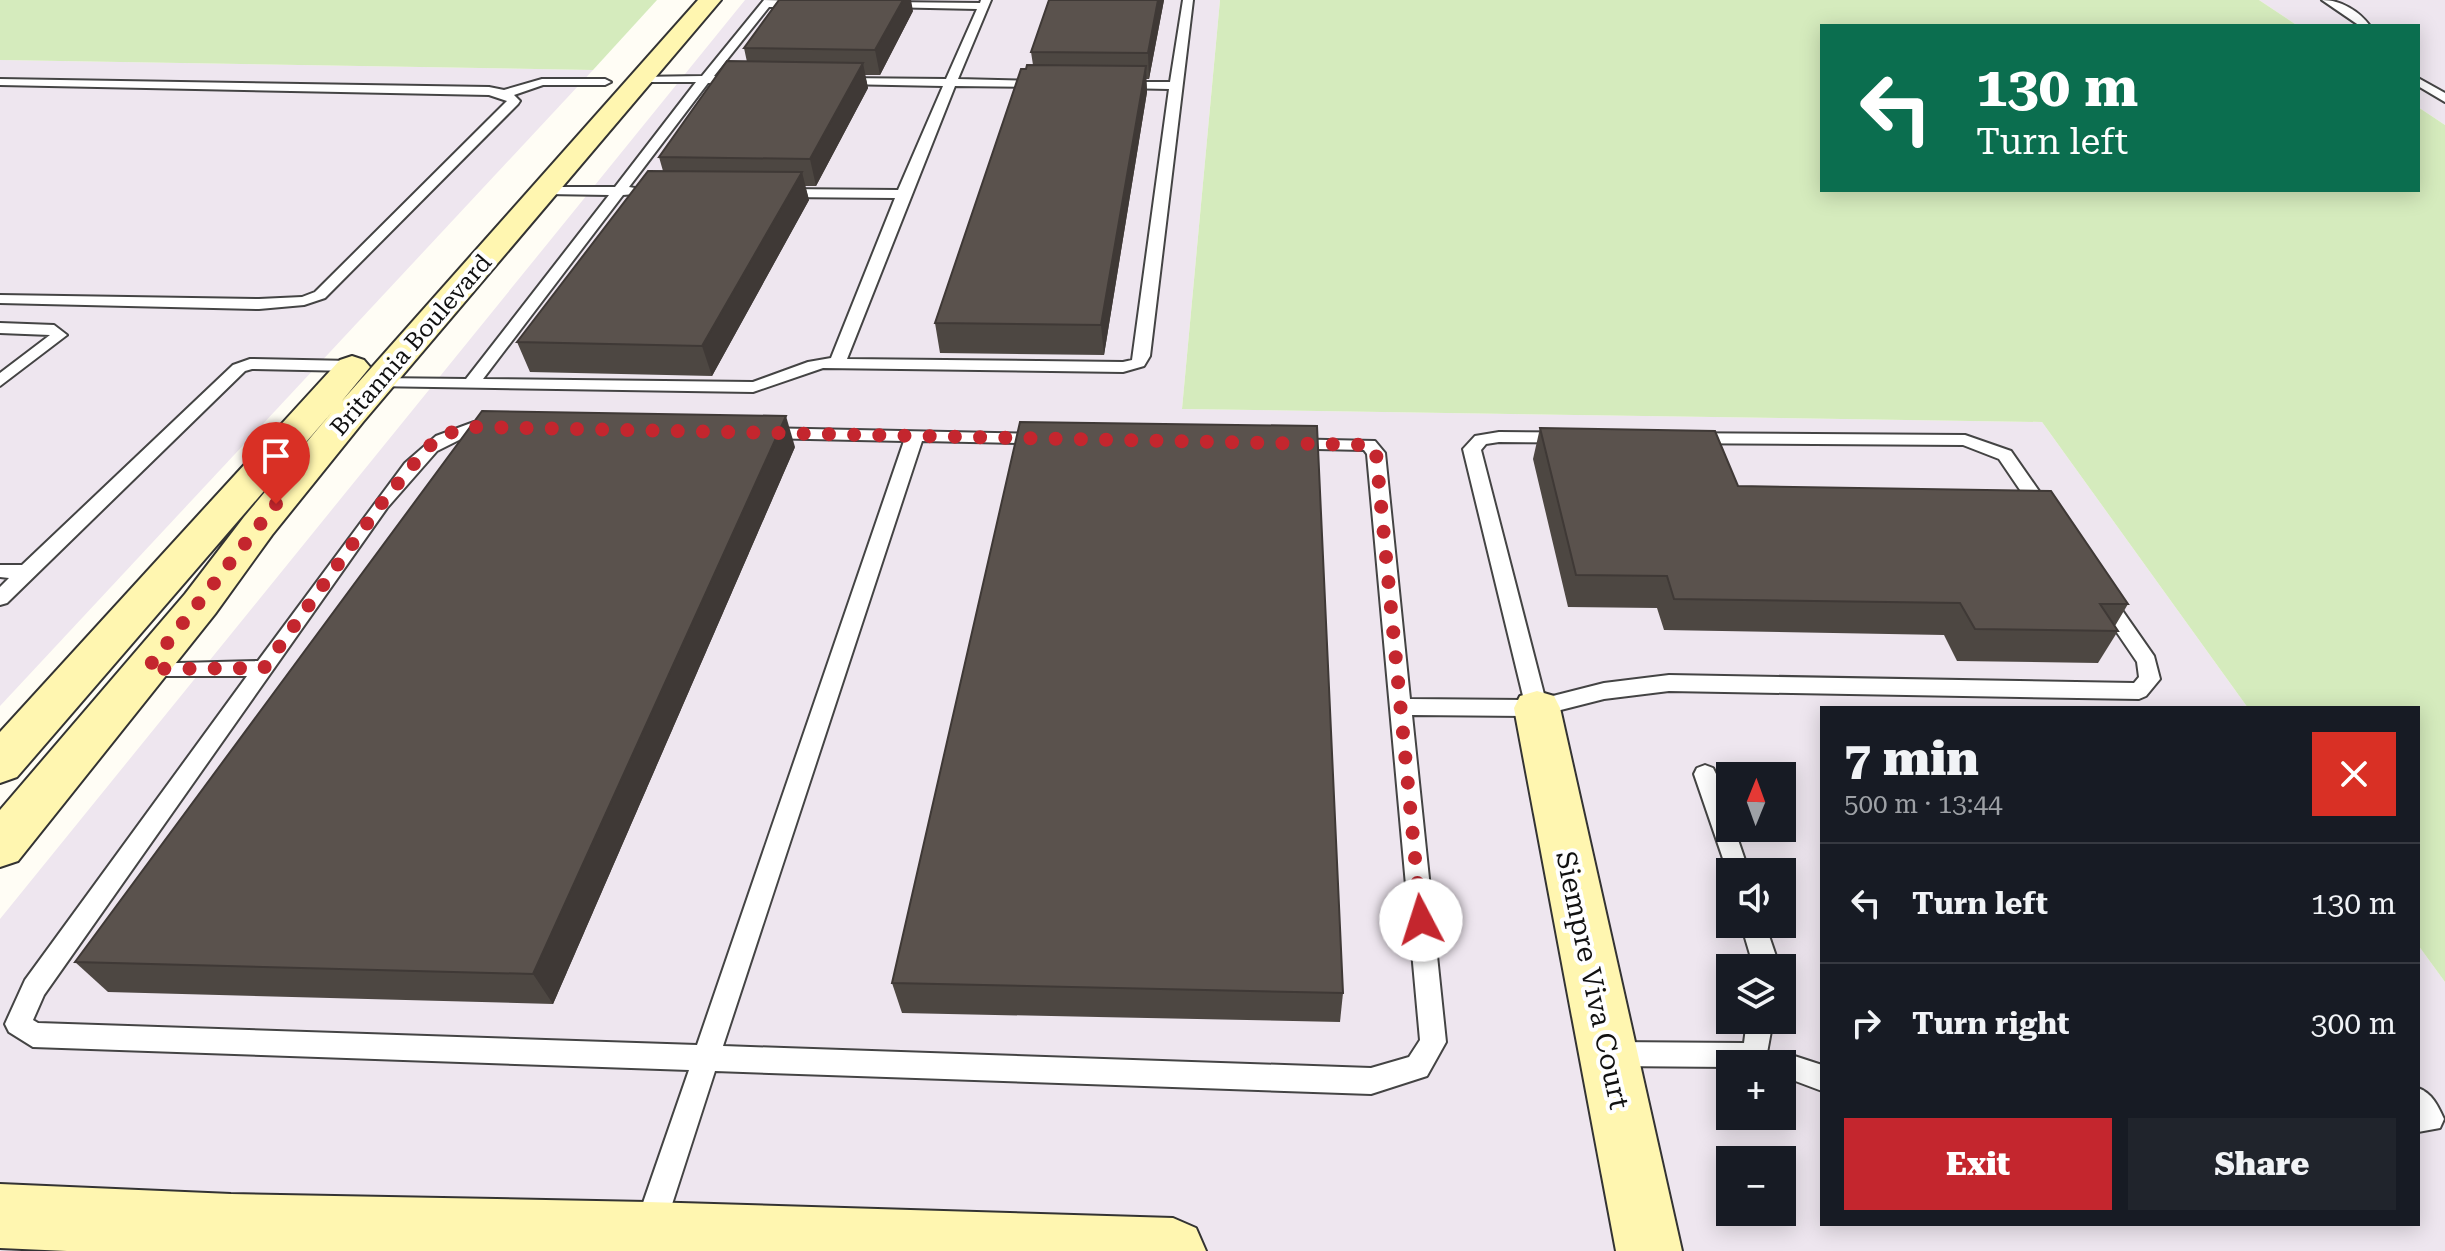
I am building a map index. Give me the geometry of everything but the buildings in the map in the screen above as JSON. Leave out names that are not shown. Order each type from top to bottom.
[{"type":"main road","name":"Britannia Boulevard","points":[[0,846],[147,669],[258,526],[365,374],[623,80],[710,0]]},
{"type":"main road","name":"Britannia Boulevard","points":[[0,764],[365,374],[545,190],[623,80],[641,41]]},
{"type":"main road","name":"Siempre Viva Court","points":[[1537,708],[1649,1251]]},
{"type":"main road","points":[[0,1216],[226,1239],[647,1234],[1173,1251]]},
{"type":"lane","points":[[0,598],[239,368],[250,364],[471,384],[753,387],[775,383],[807,366],[837,364],[1123,367],[1138,363],[1142,356],[1188,0]]},
{"type":"lane","points":[[2327,0],[2359,18],[2364,24]]},
{"type":"lane","points":[[471,384],[767,2],[812,4]]},
{"type":"lane","points":[[837,364],[903,194],[985,3],[875,5]]},
{"type":"lane","points":[[505,94],[542,82],[752,80]]},
{"type":"lane","points":[[828,81],[1056,84]]},
{"type":"lane","points":[[0,82],[489,91],[505,94],[514,101],[320,295],[304,301],[259,304],[0,299]]},
{"type":"lane","points":[[2420,82],[2445,98]]},
{"type":"lane","points":[[1101,85],[1175,86]]},
{"type":"lane","points":[[545,190],[652,191]]},
{"type":"lane","points":[[762,192],[903,194]]},
{"type":"lane","points":[[0,328],[54,330],[59,335],[0,381]]},
{"type":"lane","points":[[474,427],[1369,445],[1376,453],[1433,1042],[1418,1067],[1371,1081],[33,1035],[18,1024],[34,988],[264,668],[381,504],[427,448],[445,434],[474,427]]},
{"type":"lane","points":[[647,1234],[915,435]]},
{"type":"lane","points":[[1400,707],[1537,708],[1604,691],[1669,683],[2139,691],[2150,679],[2147,661],[2005,455],[1987,446],[1965,440],[1499,437],[1481,440],[1472,449],[1537,708]]},
{"type":"lane","points":[[0,571],[27,572]]},
{"type":"lane","points":[[147,669],[264,668]]},
{"type":"lane","points":[[1705,774],[1732,858]]},
{"type":"lane","points":[[1608,1054],[1716,1055]]},
{"type":"lane","points":[[1796,1069],[1820,1077]]},
{"type":"lane","points":[[2420,1104],[2430,1119],[2420,1119]]},
{"type":"shaded area","points":[[745,0],[1220,0],[1182,409],[2042,422],[2247,706],[1820,706],[1820,1226],[2420,1226],[2420,948],[2445,982],[2445,1251],[0,1251],[0,919]]},
{"type":"shaded area","points":[[2259,0],[2445,0],[2445,125],[2420,108],[2420,24],[2295,24]]},
{"type":"shaded area","points":[[0,60],[593,70],[0,706]]},
{"type":"green space","points":[[0,0],[657,0],[593,70],[0,60]]},
{"type":"green space","points":[[1220,0],[2259,0],[2295,24],[1820,24],[1820,192],[2420,192],[2420,108],[2445,125],[2445,982],[2420,948],[2420,706],[2247,706],[2042,422],[1182,409]]},
{"type":"route","points":[[276,504],[147,669],[264,668],[381,504],[427,448],[445,434],[474,427],[1313,441],[1369,445],[1376,453],[1421,920]]}]
